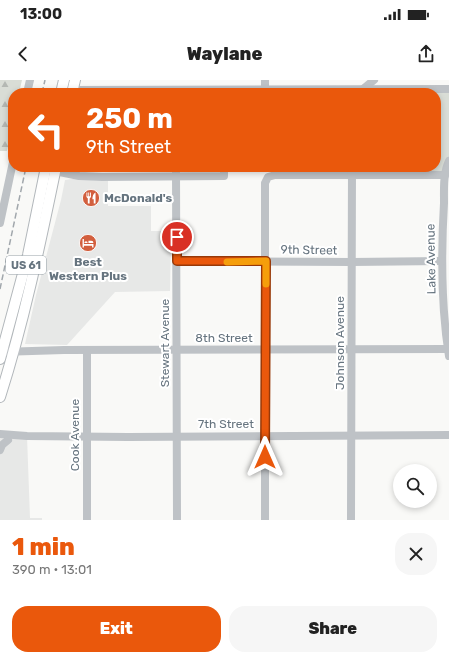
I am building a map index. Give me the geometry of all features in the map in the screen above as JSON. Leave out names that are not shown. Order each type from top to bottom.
[{"type":"main road","name":"US 61","points":[[0,397],[14,351],[39,250],[50,172]]},
{"type":"main road","name":"US 61","points":[[1,354],[50,172]]},
{"type":"street","points":[[364,88],[374,80]]},
{"type":"street","points":[[73,88],[176,88]]},
{"type":"street","name":"Lake Avenue","points":[[448,352],[441,242],[445,175],[449,161]]},
{"type":"street","points":[[0,223],[11,172]]},
{"type":"street","points":[[69,172],[87,176],[176,177],[224,176],[224,172]]},
{"type":"street","name":"Stewart Avenue","points":[[176,172],[177,520]]},
{"type":"street","points":[[265,520],[265,183],[268,177],[275,175],[333,172]]},
{"type":"street","name":"Johnson Avenue","points":[[351,520],[352,172]]},
{"type":"street","points":[[375,172],[445,175]]},
{"type":"street","name":"9th Street","points":[[177,261],[442,261]]},
{"type":"street","name":"8th Street","points":[[1,354],[14,351],[87,350],[352,349],[448,352]]},
{"type":"street","name":"Cook Avenue","points":[[87,350],[87,520]]},
{"type":"street","name":"7th Street","points":[[0,434],[27,436],[449,435]]},
{"type":"street","name":"7th Street","points":[[4,440],[21,439],[27,436]]},
{"type":"street","points":[[0,450],[4,440]]},
{"type":"shaded area","points":[[65,180],[108,181],[108,206],[151,206],[151,231],[173,231],[171,242],[170,291],[115,292],[67,345],[25,344]]},
{"type":"shaded area","points":[[27,436],[30,518],[42,518],[42,520],[0,520],[0,437]]},
{"type":"green space","points":[[0,80],[22,80],[20,88],[8,88],[8,146],[7,151],[0,151]]},
{"type":"green space","points":[[449,90],[449,174],[356,173],[441,172],[441,92]]},
{"type":"railway","points":[[43,88],[45,80]]},
{"type":"railway","points":[[0,289],[25,172]]},
{"type":"slow traffic","points":[[227,262],[266,261],[266,284]]},
{"type":"place","name":"McDonald's","points":[[91,198]]},
{"type":"place","name":"Best Western Plus","points":[[88,243]]},
{"type":"route","points":[[177,237],[177,261],[266,261],[265,457]]}]
